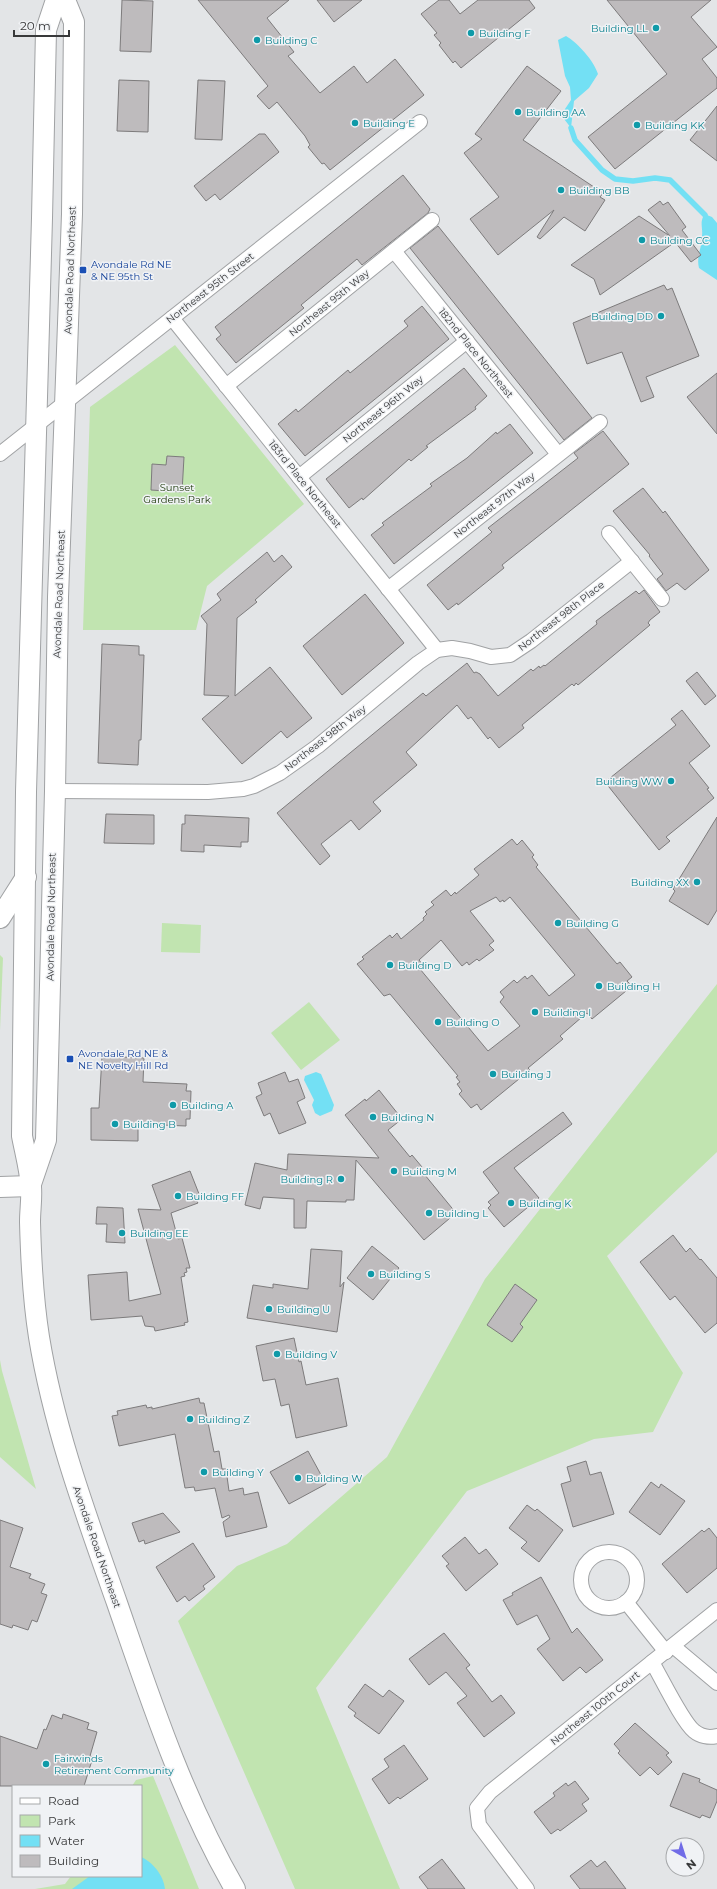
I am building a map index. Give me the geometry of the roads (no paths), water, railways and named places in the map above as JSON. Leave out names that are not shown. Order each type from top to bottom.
[{"type":"main road","name":"Avondale Road Northeast","points":[[56,0],[46,30],[28,728],[22,1136],[31,1186],[30,1221],[32,1280],[39,1335],[49,1390],[63,1445],[128,1636],[178,1773],[204,1833],[235,1889]]},
{"type":"main road","name":"Avondale Road Northeast","points":[[31,1186],[46,1140],[55,791],[57,621],[72,214],[74,22],[65,0]]},
{"type":"main road","points":[[28,728],[40,746],[44,784],[48,789],[55,791]]},
{"type":"main road","points":[[0,918],[26,877]]},
{"type":"main road","points":[[0,1187],[31,1186]]},
{"type":"street","name":"Northeast 95th Street","points":[[0,454],[420,122]]},
{"type":"street","name":"Northeast 95th Way","points":[[226,386],[432,220]]},
{"type":"street","name":"182nd Place Northeast","points":[[394,251],[558,454]]},
{"type":"street","name":"183rd Place Northeast","points":[[172,318],[437,650]]},
{"type":"street","name":"Northeast 96th Way","points":[[299,477],[467,341]]},
{"type":"street","name":"Northeast 97th Way","points":[[388,589],[600,422]]},
{"type":"street","points":[[609,533],[662,599]]},
{"type":"street","name":"Northeast 98th Place","points":[[437,650],[452,648],[470,651],[491,658],[510,655],[548,628],[632,561]]},
{"type":"street","name":"Northeast 98th Way","points":[[55,791],[208,792],[243,789],[254,786],[280,773],[318,746],[418,663],[437,650]]},
{"type":"street","points":[[626,1602],[669,1649],[717,1683]]},
{"type":"street","name":"Northeast 100th Court","points":[[527,1889],[479,1825],[477,1808],[490,1792],[717,1610]]},
{"type":"street","points":[[652,1662],[689,1726],[700,1735],[707,1737],[717,1736]]},
{"type":"water","points":[[566,36],[576,43],[585,53],[598,74],[589,88],[574,101],[571,128],[561,115],[571,100],[570,87],[565,76],[558,40]]},
{"type":"water","points":[[707,215],[712,217],[717,223],[717,280],[699,268],[698,264],[702,240],[702,222],[703,217]]},
{"type":"water","points":[[316,1072],[321,1074],[334,1105],[332,1111],[320,1116],[315,1113],[312,1105],[314,1100],[304,1080],[305,1076]]},
{"type":"water","points":[[142,1858],[150,1862],[160,1874],[163,1879],[165,1889],[72,1889],[89,1877],[142,1877]]},
{"type":"waterway","points":[[571,128],[575,140],[602,170],[615,179],[633,181],[655,178],[670,180],[705,215]]},
{"type":"place","name":"Building LL","points":[[656,28]]},
{"type":"place","name":"Building F","points":[[471,33]]},
{"type":"place","name":"Building C","points":[[257,40]]},
{"type":"place","name":"Building AA","points":[[518,112]]},
{"type":"place","name":"Building E","points":[[355,123]]},
{"type":"place","name":"Building KK","points":[[637,125]]},
{"type":"place","name":"Building BB","points":[[561,190]]},
{"type":"place","name":"Building CC","points":[[642,240]]},
{"type":"place","name":"Avondale Rd NE & NE 95th St","points":[[83,270]]},
{"type":"place","name":"Building DD","points":[[661,316]]},
{"type":"place","name":"Building WW","points":[[671,781]]},
{"type":"place","name":"Building XX","points":[[697,882]]},
{"type":"place","name":"Building G","points":[[558,923]]},
{"type":"place","name":"Building D","points":[[390,965]]},
{"type":"place","name":"Building H","points":[[599,986]]},
{"type":"place","name":"Building I","points":[[535,1012]]},
{"type":"place","name":"Building O","points":[[438,1022]]},
{"type":"place","name":"Avondale Rd NE & NE Novelty Hill Rd","points":[[70,1059]]},
{"type":"place","name":"Building J","points":[[493,1074]]},
{"type":"place","name":"Building A","points":[[173,1105]]},
{"type":"place","name":"Building N","points":[[373,1117]]},
{"type":"place","name":"Building B","points":[[115,1124]]},
{"type":"place","name":"Building M","points":[[394,1171]]},
{"type":"place","name":"Building R","points":[[341,1179]]},
{"type":"place","name":"Building FF","points":[[178,1196]]},
{"type":"place","name":"Building K","points":[[511,1203]]},
{"type":"place","name":"Building L","points":[[429,1213]]},
{"type":"place","name":"Building EE","points":[[122,1233]]},
{"type":"place","name":"Building S","points":[[371,1274]]},
{"type":"place","name":"Building U","points":[[269,1309]]},
{"type":"place","name":"Building V","points":[[277,1354]]},
{"type":"place","name":"Building Z","points":[[190,1419]]},
{"type":"place","name":"Building Y","points":[[204,1472]]},
{"type":"place","name":"Building W","points":[[298,1478]]},
{"type":"place","name":"Fairwinds Retirement Community","points":[[46,1764]]},
{"type":"park label","name":"Sunset Gardens Park","points":[[177,492]]}]
